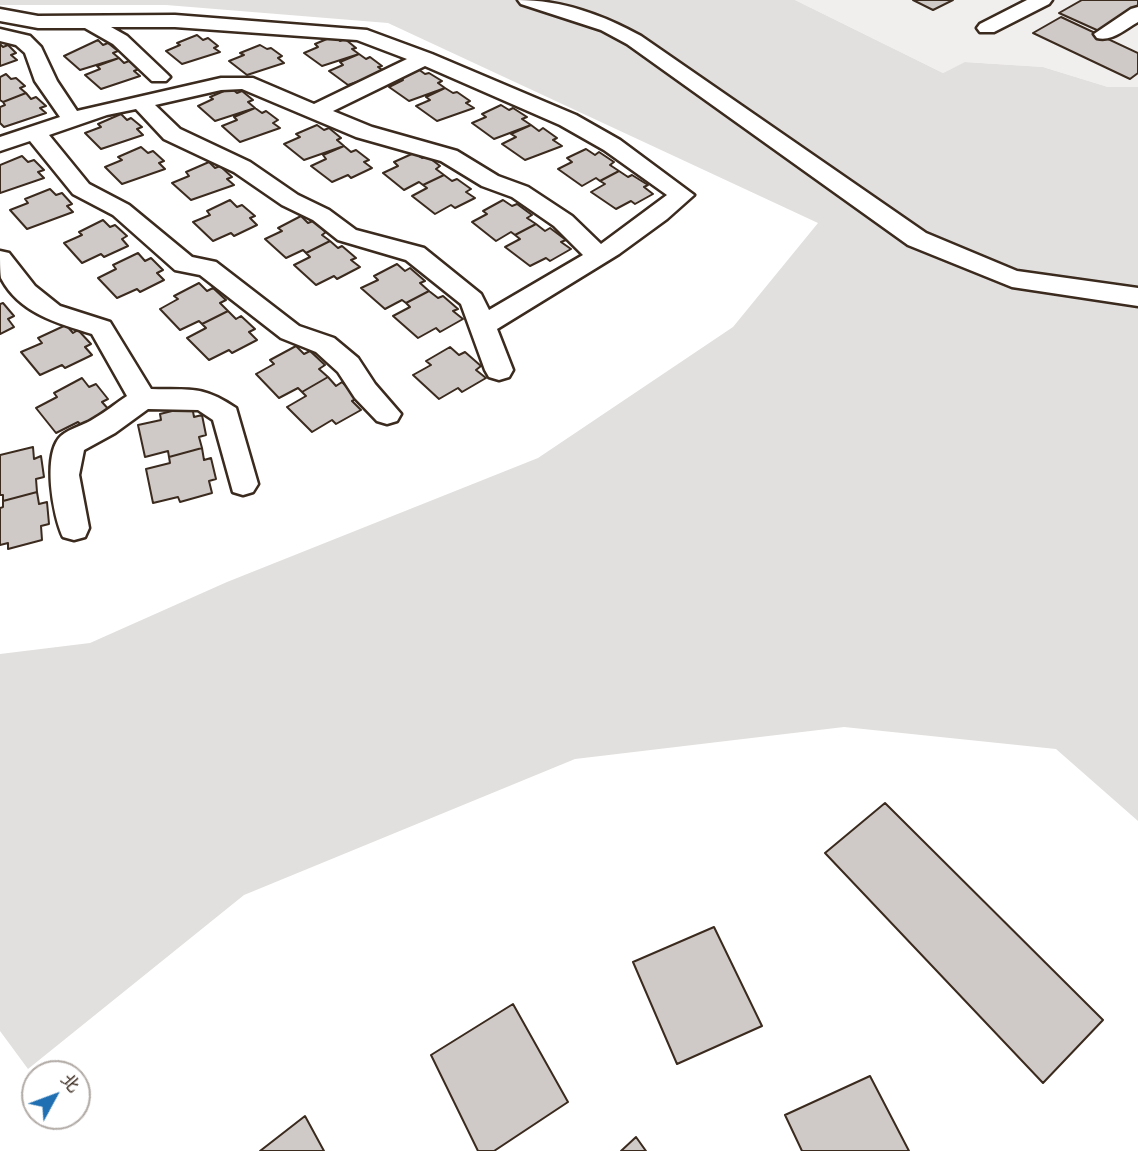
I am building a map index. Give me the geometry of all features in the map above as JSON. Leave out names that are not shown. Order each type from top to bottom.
[{"type":"lane","points":[[528,0],[608,26],[634,40],[917,239],[1012,279],[1138,297]]},
{"type":"lane","points":[[987,29],[1042,0]]},
{"type":"lane","points":[[1104,34],[1138,13]]},
{"type":"lane","points":[[0,15],[38,22],[175,21],[360,34],[425,58],[568,120],[612,145],[682,195],[645,226],[578,272],[482,326]]},
{"type":"lane","points":[[90,21],[120,40],[159,77]]},
{"type":"lane","points":[[0,34],[23,40],[34,51],[46,80],[73,120]]},
{"type":"lane","points":[[314,112],[425,58]]},
{"type":"lane","points":[[0,144],[142,101],[221,84],[245,83],[364,132],[449,156],[490,181],[520,192],[563,221],[599,256]]},
{"type":"lane","points":[[142,101],[148,111],[172,134],[242,167],[290,200],[321,215],[347,235],[415,254],[472,300],[499,370]]},
{"type":"lane","points":[[35,133],[81,189],[121,210],[184,264],[207,268],[290,332],[325,345],[348,365],[365,391],[387,414]]},
{"type":"lane","points":[[0,260],[26,292],[51,312],[101,328],[142,400]]},
{"type":"lane","points":[[74,528],[64,475],[71,444],[105,426],[142,400],[204,400],[226,415],[243,484]]},
{"type":"shaded area","points":[[0,0],[795,0],[943,73],[965,62],[1043,67],[1108,87],[1138,87],[1138,821],[1056,749],[844,727],[575,759],[244,895],[39,1060],[21,1060],[0,1031],[0,654],[90,643],[227,582],[538,458],[733,327],[818,223],[388,23],[166,5],[0,5]]},
{"type":"shaded area","points":[[795,0],[1138,0],[1138,87],[1108,87],[1043,67],[966,62],[943,73]]},
{"type":"building","points":[[913,0],[953,0],[933,10]]},
{"type":"building","points":[[1082,0],[1138,0],[1138,7],[1099,31],[1059,13]]},
{"type":"building","points":[[1061,17],[1138,53],[1138,73],[1130,79],[1033,33]]},
{"type":"building","points":[[197,35],[203,40],[208,38],[218,46],[214,48],[220,52],[182,64],[166,51],[180,45],[177,43]]},
{"type":"building","points":[[334,36],[340,41],[345,39],[359,54],[322,66],[304,53],[318,47],[315,44]]},
{"type":"building","points":[[98,40],[103,45],[108,43],[118,51],[113,53],[119,58],[80,70],[64,56]]},
{"type":"building","points":[[0,44],[3,47],[8,45],[16,53],[11,55],[17,60],[0,66]]},
{"type":"building","points":[[260,45],[271,48],[282,56],[278,58],[284,63],[247,75],[229,61],[244,55],[240,53]]},
{"type":"building","points":[[359,54],[366,59],[370,57],[382,66],[378,67],[385,72],[348,85],[329,71],[343,65],[340,62]]},
{"type":"building","points":[[119,58],[124,63],[129,61],[139,69],[134,71],[140,76],[101,89],[85,75],[100,69],[97,66]]},
{"type":"building","points":[[418,69],[442,81],[438,83],[445,88],[409,101],[389,87],[403,80],[399,78]]},
{"type":"building","points":[[6,74],[25,86],[20,88],[26,93],[3,102],[0,100],[0,77]]},
{"type":"building","points":[[231,88],[237,93],[242,91],[253,100],[248,102],[255,108],[215,121],[198,106],[213,99],[210,97]]},
{"type":"building","points":[[445,88],[453,93],[457,92],[470,101],[466,103],[474,108],[437,121],[416,106],[430,100],[426,97]]},
{"type":"building","points":[[26,93],[31,99],[36,97],[46,106],[40,108],[46,113],[4,127],[0,123],[0,107],[5,105],[3,102]]},
{"type":"building","points":[[501,105],[509,110],[513,108],[527,117],[522,119],[531,125],[494,139],[472,123],[486,117],[482,114]]},
{"type":"building","points":[[255,108],[262,113],[266,111],[278,120],[273,123],[280,128],[240,142],[222,126],[237,120],[234,117]]},
{"type":"building","points":[[121,114],[142,127],[137,129],[143,135],[101,149],[85,133],[101,127],[98,124]]},
{"type":"building","points":[[317,125],[324,130],[329,128],[341,138],[337,140],[344,146],[304,160],[284,144],[300,137],[296,134]]},
{"type":"building","points":[[531,125],[539,131],[543,128],[557,138],[553,140],[562,146],[525,160],[502,144],[516,137],[511,134]]},
{"type":"building","points":[[344,146],[351,152],[356,150],[369,160],[364,162],[372,168],[351,178],[348,175],[332,182],[311,166],[326,159],[323,155]]},
{"type":"building","points":[[141,147],[148,153],[153,151],[164,161],[159,163],[165,169],[122,184],[105,167],[122,160],[118,157]]},
{"type":"building","points":[[586,149],[595,155],[599,152],[614,162],[610,165],[619,171],[600,181],[596,178],[582,186],[558,169],[572,162],[567,158]]},
{"type":"building","points":[[414,153],[422,158],[427,156],[440,166],[436,169],[444,175],[423,185],[419,182],[404,190],[383,173],[398,166],[394,162]]},
{"type":"building","points":[[22,156],[28,162],[34,160],[44,170],[38,172],[44,178],[0,193],[0,165]]},
{"type":"building","points":[[209,162],[215,168],[220,166],[232,177],[227,179],[234,185],[191,200],[172,183],[189,176],[186,172]]},
{"type":"building","points":[[619,171],[648,185],[644,187],[653,194],[635,204],[631,201],[616,209],[591,192],[605,184],[600,181]]},
{"type":"building","points":[[444,175],[452,181],[457,179],[471,189],[466,192],[475,198],[455,208],[451,205],[435,214],[412,196],[427,188],[423,185]]},
{"type":"building","points":[[50,189],[56,195],[62,193],[72,204],[67,206],[73,212],[27,229],[10,210],[28,203],[25,199]]},
{"type":"building","points":[[230,200],[237,207],[242,205],[255,216],[250,218],[257,225],[234,236],[231,233],[213,241],[193,222],[210,215],[207,211]]},
{"type":"building","points":[[503,200],[512,206],[517,204],[532,215],[527,218],[536,224],[515,235],[511,232],[496,241],[472,222],[487,214],[483,211]]},
{"type":"building","points":[[301,216],[308,223],[313,221],[326,232],[322,235],[330,241],[306,253],[303,250],[286,258],[265,239],[282,231],[278,228]]},
{"type":"building","points":[[103,220],[110,227],[115,225],[127,236],[122,239],[128,246],[82,263],[64,243],[82,235],[79,232]]},
{"type":"building","points":[[536,224],[545,231],[550,228],[566,240],[561,242],[571,249],[550,261],[546,258],[530,266],[505,247],[520,239],[515,235]]},
{"type":"building","points":[[330,241],[338,248],[342,246],[356,258],[351,260],[360,267],[337,279],[334,276],[316,285],[294,265],[310,257],[306,253]]},
{"type":"building","points":[[138,253],[145,261],[151,258],[163,270],[157,273],[164,280],[140,292],[137,289],[117,298],[98,278],[116,269],[113,265]]},
{"type":"building","points":[[397,264],[405,271],[410,268],[425,281],[420,283],[429,291],[406,303],[402,300],[385,309],[361,288],[378,280],[374,276]]},
{"type":"building","points":[[199,283],[207,291],[213,288],[226,300],[220,303],[228,311],[202,324],[199,321],[180,330],[160,309],[178,299],[174,296]]},
{"type":"building","points":[[429,291],[438,298],[443,296],[458,309],[453,311],[463,319],[440,332],[436,328],[418,338],[393,316],[410,307],[406,303]]},
{"type":"building","points":[[3,303],[14,316],[8,319],[14,327],[0,334],[0,304]]},
{"type":"building","points":[[228,311],[236,319],[241,316],[255,329],[249,332],[257,340],[232,353],[229,350],[209,360],[187,338],[206,328],[202,324]]},
{"type":"building","points":[[66,325],[73,333],[78,330],[91,344],[85,347],[92,355],[65,368],[62,365],[40,375],[21,352],[42,343],[38,338]]},
{"type":"building","points":[[296,346],[304,354],[310,351],[325,365],[319,369],[328,377],[302,392],[298,388],[279,398],[256,374],[274,364],[270,360]]},
{"type":"building","points":[[450,347],[459,355],[465,352],[481,366],[476,370],[486,378],[462,392],[458,388],[439,399],[413,375],[431,365],[426,361]]},
{"type":"building","points":[[328,377],[336,386],[342,382],[358,398],[352,401],[361,410],[336,424],[332,420],[312,432],[287,407],[306,396],[302,392]]},
{"type":"building","points":[[82,378],[89,387],[96,384],[108,399],[102,402],[110,411],[82,426],[78,422],[56,433],[36,408],[57,397],[54,393]]},
{"type":"building","points":[[192,406],[194,417],[202,415],[206,435],[199,437],[202,448],[169,457],[168,451],[145,457],[138,425],[161,420],[160,414]]},
{"type":"building","points":[[33,447],[34,459],[41,456],[44,477],[36,479],[37,492],[3,501],[3,495],[0,495],[0,455]]},
{"type":"building","points":[[202,448],[204,460],[211,458],[216,479],[209,481],[212,493],[180,502],[178,497],[153,503],[146,469],[170,463],[169,457]]},
{"type":"building","points":[[37,492],[39,504],[47,502],[49,524],[41,526],[42,540],[8,549],[8,543],[0,545],[0,508],[3,507],[3,501]]},
{"type":"building","points":[[885,803],[1103,1020],[1043,1083],[825,853]]},
{"type":"building","points":[[714,927],[762,1026],[677,1064],[633,962]]},
{"type":"building","points":[[513,1004],[568,1102],[494,1151],[478,1151],[431,1055]]},
{"type":"building","points":[[870,1076],[909,1151],[802,1151],[785,1115]]},
{"type":"building","points":[[305,1116],[324,1151],[260,1151]]},
{"type":"building","points":[[636,1137],[646,1151],[621,1151]]}]
